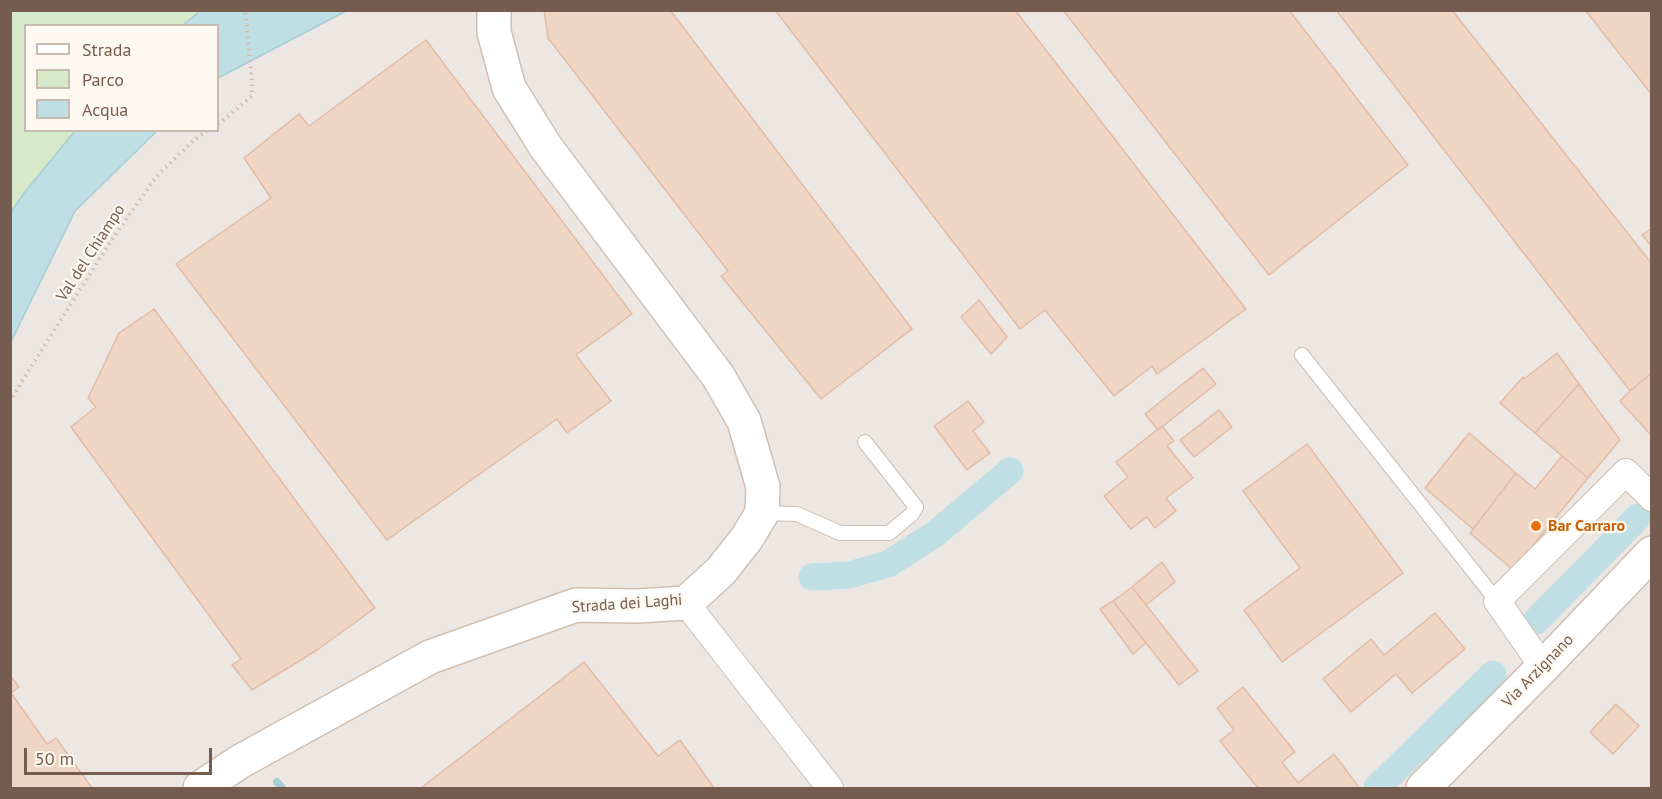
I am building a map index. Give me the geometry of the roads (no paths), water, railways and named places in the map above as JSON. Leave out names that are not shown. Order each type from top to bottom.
[{"type":"street","points":[[494,10],[494,32],[509,88],[545,146],[718,376],[744,421],[763,487],[762,513]]},
{"type":"street","points":[[1543,667],[1497,601],[1626,472],[1652,498]]},
{"type":"street","name":"Strada dei Laghi","points":[[200,789],[241,761],[429,657],[576,605],[637,606],[686,603],[721,571],[747,538],[762,513]]},
{"type":"street","name":"Via Arzignano","points":[[1425,788],[1652,553]]},
{"type":"street","points":[[686,603],[830,789]]},
{"type":"lane","points":[[1302,355],[1497,601]]},
{"type":"lane","points":[[762,513],[797,514],[840,533],[889,533],[912,514],[916,507],[864,442]]},
{"type":"water","points":[[201,10],[346,10],[219,77],[219,24],[184,24]]},
{"type":"water","points":[[74,132],[156,132],[75,211],[11,342],[11,212]]},
{"type":"waterway","points":[[812,577],[849,575],[888,564],[935,534],[1010,471]]},
{"type":"waterway","points":[[1536,621],[1638,517]]},
{"type":"waterway","points":[[1377,788],[1493,674]]},
{"type":"waterway","points":[[277,782],[282,788]]},
{"type":"place","name":"Bar Carraro","points":[[1536,526]]}]
